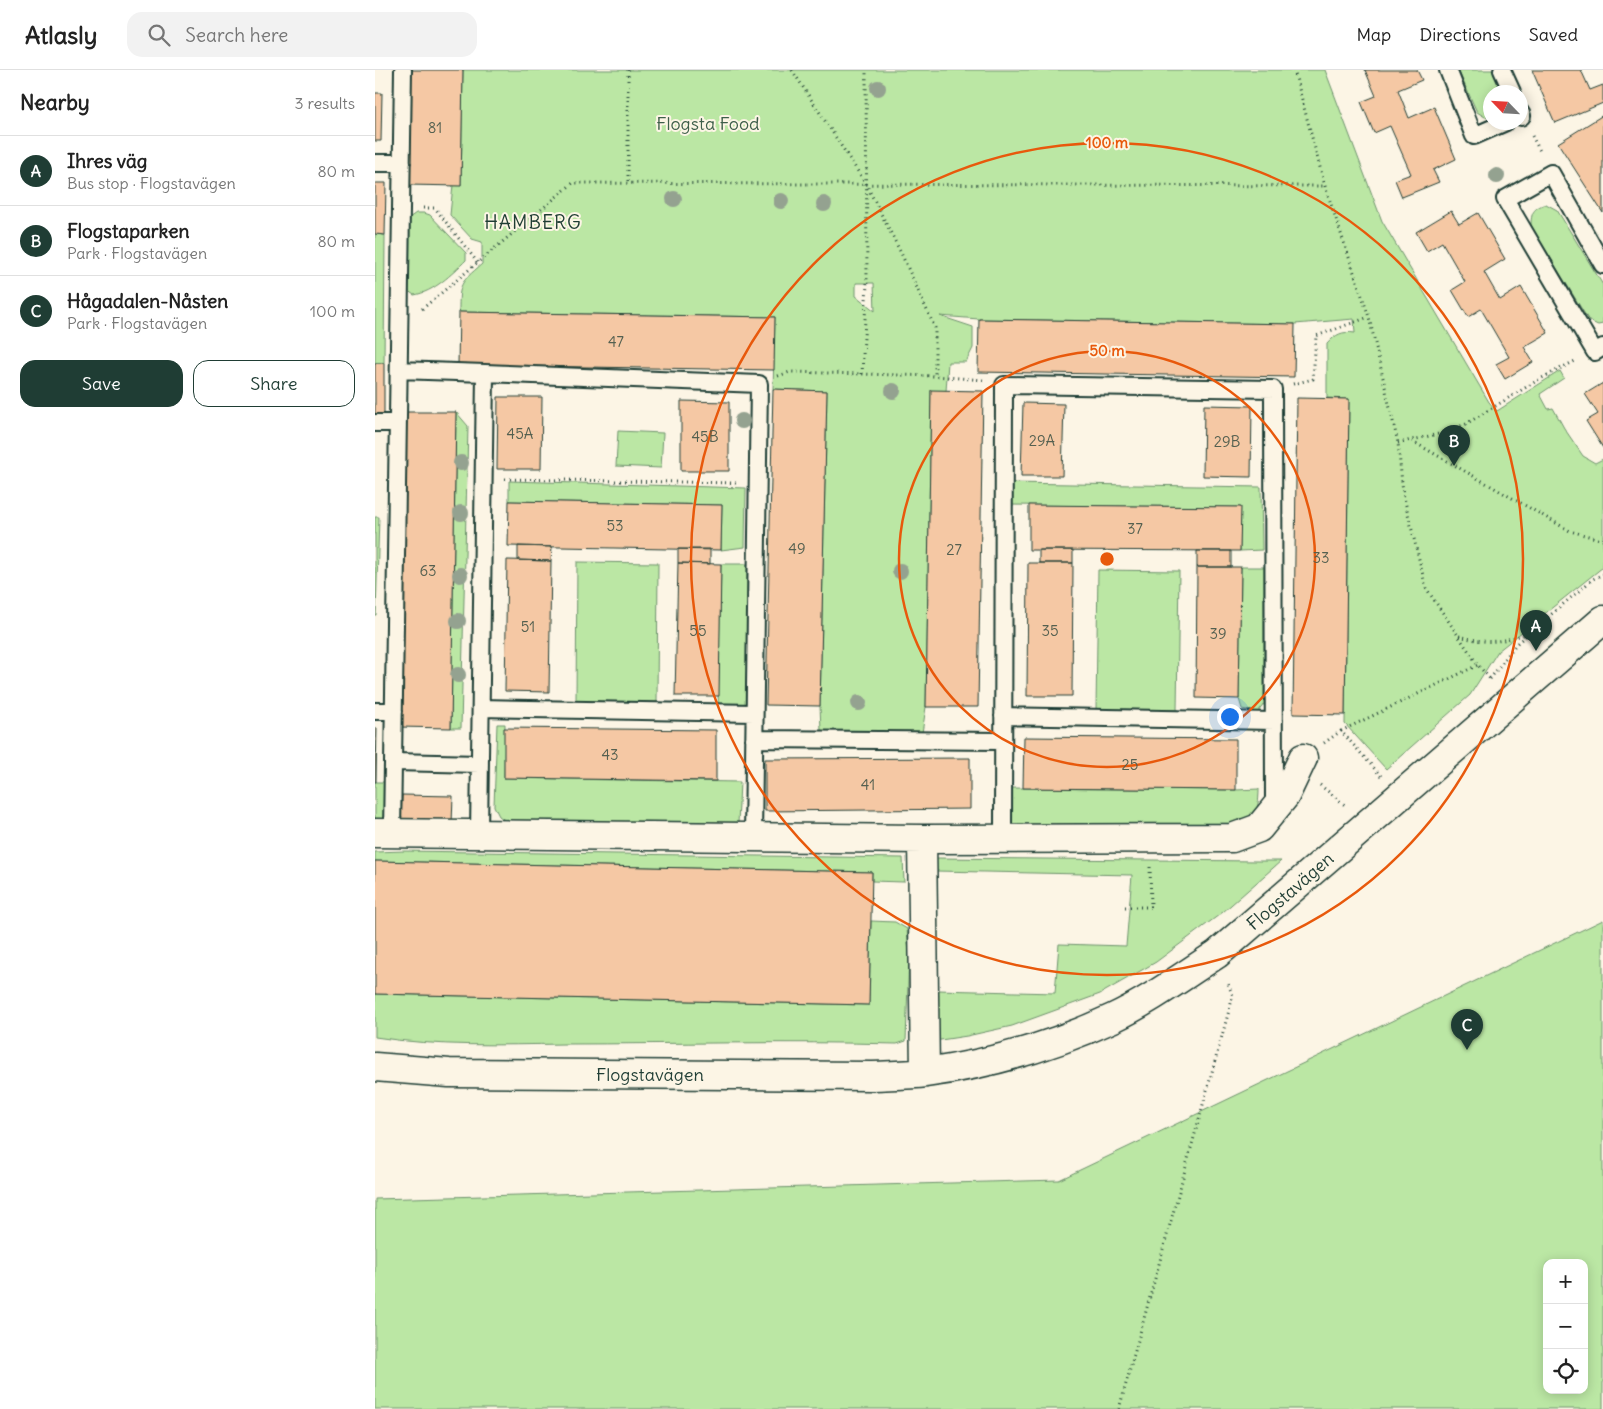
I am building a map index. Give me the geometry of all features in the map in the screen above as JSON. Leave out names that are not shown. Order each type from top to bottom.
[{"type":"street","name":"Flogstavägen","points":[[375,1067],[459,1073],[873,1076],[925,1073],[981,1063],[1050,1043],[1113,1018],[1168,987],[1217,954],[1603,620]]},
{"type":"street","points":[[384,833],[922,839],[1232,838],[1259,828],[1285,796],[1303,758]]},
{"type":"street","points":[[922,839],[925,1073]]},
{"type":"lane","points":[[384,833],[393,762],[403,70]]},
{"type":"lane","points":[[1447,70],[1475,136],[1488,130]]},
{"type":"lane","points":[[1502,70],[1508,85]]},
{"type":"lane","points":[[375,163],[402,163]]},
{"type":"lane","points":[[1599,349],[1505,199],[1551,174],[1603,265]]},
{"type":"lane","points":[[399,370],[759,384],[753,837]]},
{"type":"lane","points":[[479,834],[485,373]]},
{"type":"lane","points":[[1003,839],[1004,385],[1273,389],[1274,809]]},
{"type":"lane","points":[[375,423],[398,423]]},
{"type":"lane","points":[[481,708],[754,714]]},
{"type":"lane","points":[[375,711],[394,711]]},
{"type":"lane","points":[[1003,716],[1274,721]]},
{"type":"lane","points":[[754,739],[1003,741]]},
{"type":"lane","points":[[393,762],[480,764]]},
{"type":"path","points":[[628,70],[628,183]]},
{"type":"path","points":[[792,70],[867,184],[901,253],[935,328],[935,376]]},
{"type":"path","points":[[862,374],[867,283],[866,70]]},
{"type":"path","points":[[1294,70],[1325,186],[1369,317],[1398,443],[1403,493],[1426,588],[1478,665],[1490,679]]},
{"type":"path","points":[[1528,129],[1551,174]]},
{"type":"path","points":[[400,327],[573,183],[1325,186]]},
{"type":"path","points":[[401,207],[435,208],[478,263]]},
{"type":"path","points":[[1273,389],[1313,379],[1316,336],[1369,317]]},
{"type":"path","points":[[1398,443],[1443,433],[1466,424],[1538,380],[1599,349]]},
{"type":"path","points":[[759,384],[789,372],[975,378],[1004,385]]},
{"type":"path","points":[[1411,440],[1570,531],[1603,540]]},
{"type":"path","points":[[483,478],[757,484]]},
{"type":"path","points":[[1487,684],[1516,644],[1593,579],[1603,574]]},
{"type":"path","points":[[1458,635],[1480,642],[1498,642],[1528,634]]},
{"type":"path","points":[[1351,809],[1315,781],[1303,758],[1341,730],[1478,665]]},
{"type":"path","points":[[1341,730],[1385,780]]},
{"type":"path","points":[[1125,907],[1151,907],[1151,838]]},
{"type":"path","points":[[1119,1409],[1233,996],[1217,954]]},
{"type":"green space","name":"Flogsta Food","points":[[463,70],[1325,70],[1382,221],[1489,402],[1497,411],[1560,371],[1564,378],[1540,394],[1548,409],[1553,408],[1583,456],[1595,463],[1603,459],[1603,567],[1498,651],[1470,695],[1386,769],[1345,724],[1349,399],[1327,398],[1327,344],[1339,334],[1346,332],[1355,333],[1354,319],[1295,324],[979,319],[940,316],[973,327],[973,348],[966,362],[948,362],[946,391],[931,391],[926,707],[922,733],[827,736],[821,730],[820,706],[827,391],[773,389],[775,317],[459,312],[462,284],[482,264],[482,242],[472,239],[450,215],[453,185],[461,185]],"holes":[[[856,283],[874,283],[875,311],[856,296]]]},
{"type":"green space","points":[[1458,70],[1492,70],[1499,85],[1483,85],[1483,116],[1477,112]]},
{"type":"green space","points":[[1546,204],[1557,210],[1603,285],[1603,324],[1598,325],[1589,321],[1531,226],[1534,212],[1538,207]]},
{"type":"green space","points":[[416,213],[430,215],[466,253],[466,260],[436,286],[414,295],[407,290],[406,225],[409,218]]},
{"type":"green space","points":[[375,234],[385,235],[384,363],[375,363]]},
{"type":"green space","points":[[456,412],[468,426],[461,728],[451,728]]},
{"type":"green space","points":[[618,431],[663,433],[661,468],[616,466]]},
{"type":"green space","points":[[509,481],[746,488],[745,547],[721,550],[722,505],[509,501]]},
{"type":"green space","points":[[1009,483],[1261,487],[1262,550],[1240,551],[1240,507],[1009,505]]},
{"type":"green space","points":[[375,517],[379,517],[376,615],[375,615]]},
{"type":"green space","points":[[577,562],[658,563],[657,702],[576,701]]},
{"type":"green space","points":[[721,564],[747,564],[747,710],[718,709]]},
{"type":"green space","points":[[1241,567],[1264,567],[1264,704],[1258,712],[1242,709],[1239,699]]},
{"type":"green space","points":[[1098,570],[1179,571],[1177,710],[1096,709]]},
{"type":"green space","points":[[497,724],[505,724],[504,778],[740,782],[738,824],[510,824],[499,816],[494,806]]},
{"type":"green space","points":[[375,782],[386,782],[385,818],[379,823],[375,823]]},
{"type":"green space","points":[[1008,788],[1259,789],[1259,799],[1254,818],[1249,827],[1006,827]]},
{"type":"green space","points":[[375,852],[903,858],[904,882],[872,881],[872,872],[375,861]]},
{"type":"green space","points":[[935,858],[1281,861],[1223,912],[1156,962],[1100,994],[1012,1026],[934,1041],[937,990],[1055,993],[1059,944],[1126,946],[1132,875],[936,871]]},
{"type":"green space","points":[[1603,920],[1603,1409],[375,1409],[375,1199],[1059,1180]]},
{"type":"green space","points":[[871,921],[895,922],[907,929],[909,954],[906,1041],[897,1044],[469,1045],[375,1037],[375,994],[869,1005]]},
{"type":"building","points":[[408,70],[463,70],[461,186],[407,185]]},
{"type":"building","points":[[1365,70],[1417,70],[1422,80],[1398,90],[1409,118],[1434,107],[1456,159],[1433,170],[1439,182],[1402,197],[1395,180],[1411,174],[1390,126],[1374,133],[1361,102],[1376,96]]},
{"type":"building","points":[[1532,70],[1581,70],[1590,90],[1603,85],[1603,103],[1555,123]]},
{"type":"building","points":[[375,93],[382,93],[381,141],[375,141]]},
{"type":"building","points":[[1603,115],[1603,213],[1558,143]]},
{"type":"building","points":[[375,183],[386,183],[385,235],[375,234]]},
{"type":"building","points":[[1451,211],[1459,224],[1478,213],[1505,259],[1484,272],[1500,300],[1521,287],[1548,333],[1524,347],[1533,362],[1505,379],[1496,364],[1509,357],[1481,309],[1468,317],[1452,290],[1465,282],[1442,242],[1427,251],[1416,232]]},
{"type":"building","points":[[459,312],[775,317],[774,370],[458,365]]},
{"type":"building","points":[[979,319],[1295,324],[1294,377],[978,372]]},
{"type":"building","points":[[375,363],[384,363],[384,417],[375,417]]},
{"type":"building","points":[[1603,383],[1603,448],[1586,421],[1598,414],[1585,394]]},
{"type":"building","points":[[773,389],[827,391],[820,706],[766,705]]},
{"type":"building","points":[[931,390],[983,391],[978,707],[926,707]]},
{"type":"building","points":[[498,397],[542,397],[541,469],[497,469]]},
{"type":"building","points":[[1297,398],[1349,399],[1345,715],[1293,714]]},
{"type":"building","points":[[681,401],[729,402],[729,471],[681,471]]},
{"type":"building","points":[[1023,403],[1064,404],[1062,476],[1021,476]]},
{"type":"building","points":[[1204,405],[1252,406],[1251,477],[1203,476]]},
{"type":"building","points":[[404,412],[456,412],[451,728],[399,727]]},
{"type":"building","points":[[509,501],[722,505],[721,550],[508,546]]},
{"type":"building","points":[[1029,505],[1241,507],[1240,551],[1029,550]]},
{"type":"building","points":[[518,546],[552,547],[551,561],[518,560]]},
{"type":"building","points":[[678,549],[710,549],[710,564],[678,563]]},
{"type":"building","points":[[1039,550],[1073,550],[1073,563],[1039,563]]},
{"type":"building","points":[[1197,551],[1231,551],[1231,567],[1197,567]]},
{"type":"building","points":[[507,560],[551,561],[549,692],[505,691]]},
{"type":"building","points":[[678,563],[721,564],[719,696],[675,696]]},
{"type":"building","points":[[1028,563],[1073,563],[1072,696],[1027,696]]},
{"type":"building","points":[[1197,567],[1241,567],[1239,699],[1196,698]]},
{"type":"building","points":[[375,728],[377,728],[376,782],[375,782]]},
{"type":"building","points":[[504,728],[716,730],[716,781],[504,778]]},
{"type":"building","points":[[1024,737],[1236,739],[1236,790],[1023,788]]},
{"type":"building","points":[[970,758],[970,809],[765,811],[765,759]]},
{"type":"building","points":[[402,795],[453,796],[452,823],[401,823]]},
{"type":"building","points":[[375,861],[872,872],[869,1005],[375,994]]},
{"type":"place","name":"Flogstaparken","points":[[1454,466]]},
{"type":"place","name":"Ihres väg","points":[[1536,651]]},
{"type":"place","name":"Hågadalen-Nåsten","points":[[1467,1050]]},
{"type":"district","name":"HAMBERG","points":[[533,222]]}]
